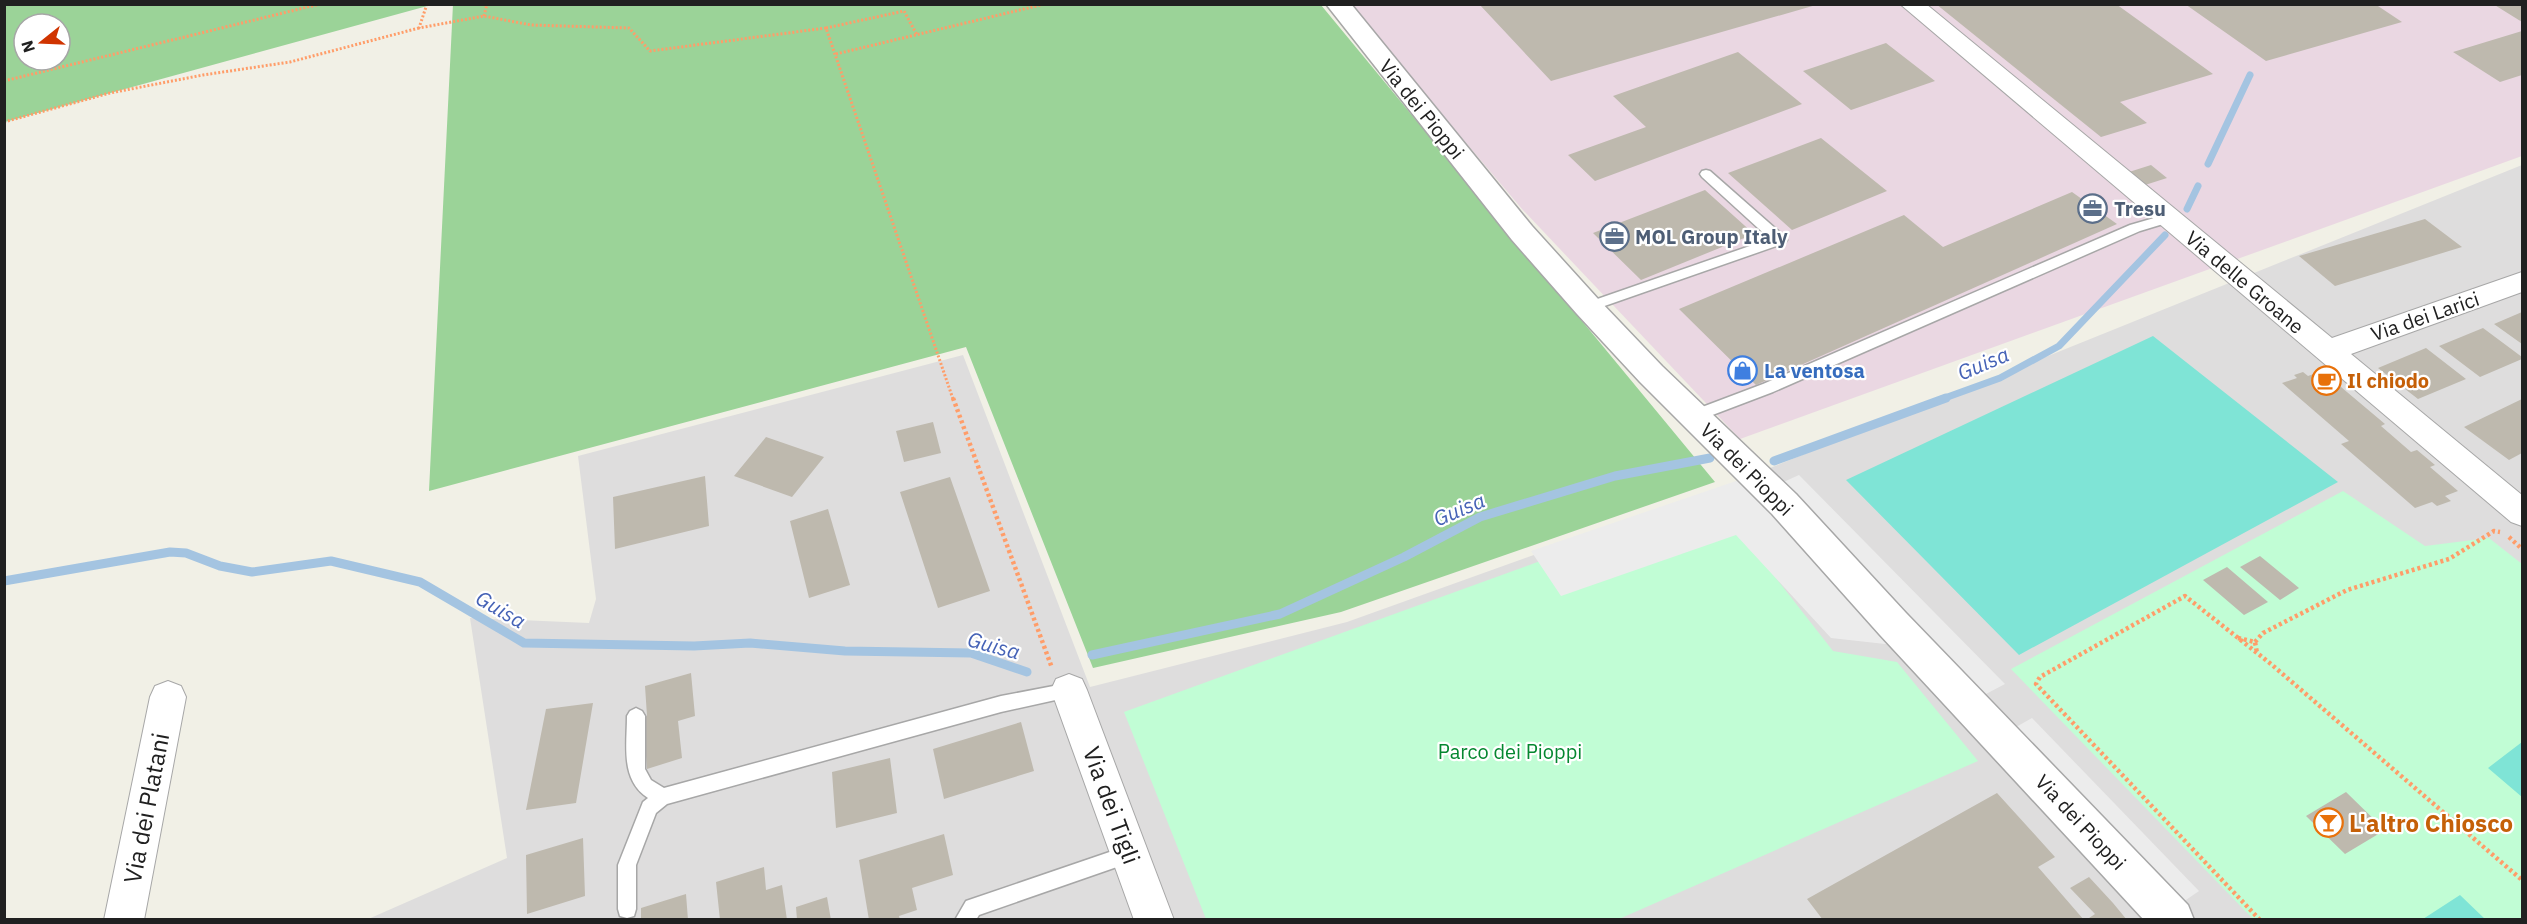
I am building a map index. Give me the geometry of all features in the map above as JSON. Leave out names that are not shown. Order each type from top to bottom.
[{"type":"street","name":"Via dei Pioppi","points":[[1338,4],[1522,233],[1588,307],[1784,504],[1893,624],[2173,920]]},
{"type":"street","name":"Via delle Groane","points":[[1911,4],[2523,513]]},
{"type":"street","name":"Via dei Larici","points":[[2328,351],[2523,282]]},
{"type":"street","name":"Via dei Tigli","points":[[1069,690],[1154,920]]},
{"type":"street","name":"Via dei Platani","points":[[124,920],[168,697]]},
{"type":"lane","points":[[1588,307],[1780,240],[1707,174]]},
{"type":"lane","points":[[1694,416],[1768,388],[2135,228],[2168,218]]},
{"type":"lane","points":[[627,909],[627,865],[649,808],[662,797],[1001,704],[1069,690]]},
{"type":"lane","points":[[636,716],[636,770],[645,786],[662,797]]},
{"type":"lane","points":[[964,920],[973,908],[1130,854]]},
{"type":"path","points":[[4,81],[320,4]]},
{"type":"path","points":[[419,27],[428,4]]},
{"type":"path","points":[[484,16],[487,4]]},
{"type":"path","points":[[836,54],[1044,4]]},
{"type":"path","points":[[4,122],[111,93],[202,75],[290,62],[419,27],[484,16],[531,25],[629,28],[650,51],[826,28],[904,11],[917,35]]},
{"type":"path","points":[[826,28],[928,330],[1051,667],[1069,690]]},
{"type":"path","points":[[2255,642],[2263,633],[2347,590],[2449,559],[2494,531],[2504,533],[2523,549]]},
{"type":"path","points":[[2260,920],[2036,684],[2040,677],[2185,596],[2235,638],[2257,653],[2523,880]]},
{"type":"path","points":[[2235,638],[2255,642]]},
{"type":"path","points":[[2255,642],[2257,653]]},
{"type":"shaded area","points":[[1349,5],[2522,5],[2522,156],[1740,439],[1522,209]]},
{"type":"shaded area","points":[[2522,165],[2522,919],[366,920],[507,858],[470,618],[589,623],[596,599],[578,456],[963,355],[1090,687],[1347,622],[1723,487]]},
{"type":"shaded area","points":[[2153,336],[2338,482],[2019,655],[1846,480]]},
{"type":"shaded area","points":[[1799,475],[2005,684],[1984,695],[1779,484]]},
{"type":"shaded area","points":[[1739,480],[1894,645],[1831,638],[1736,535],[1561,596],[1531,551]]},
{"type":"shaded area","points":[[2032,718],[2199,891],[2183,902],[2016,727]]},
{"type":"shaded area","points":[[2522,742],[2522,797],[2488,768]]},
{"type":"shaded area","points":[[2460,895],[2485,919],[2423,919]]},
{"type":"green space","points":[[5,4],[431,5],[5,122]]},
{"type":"green space","points":[[453,4],[1321,5],[1715,482],[1341,612],[1093,668],[966,347],[429,491]]},
{"type":"green space","points":[[2343,491],[2425,546],[2489,538],[2522,564],[2522,919],[2253,919],[2011,669]]},
{"type":"green space","name":"Parco dei Pioppi","points":[[1736,527],[1833,651],[1897,662],[1978,761],[1619,919],[1206,919],[1124,712],[1543,560]]},
{"type":"building","points":[[1479,4],[1816,4],[1816,5],[1551,81]]},
{"type":"building","points":[[1936,4],[2116,4],[2213,74],[2120,102],[2147,123],[2101,137]]},
{"type":"building","points":[[2185,4],[2375,4],[2402,22],[2266,61]]},
{"type":"building","points":[[2493,4],[2522,4],[2522,22]]},
{"type":"building","points":[[2522,31],[2522,75],[2500,82],[2453,52]]},
{"type":"building","points":[[1886,43],[1935,81],[1851,110],[1803,71]]},
{"type":"building","points":[[1738,52],[1802,104],[1595,181],[1568,155],[1646,127],[1613,96]]},
{"type":"building","points":[[1821,138],[1887,191],[1792,230],[1728,173]]},
{"type":"building","points":[[2151,165],[2167,178],[2145,185],[2129,172]]},
{"type":"building","points":[[1705,190],[1754,234],[1641,280],[1593,233]]},
{"type":"building","points":[[2072,192],[2117,224],[1756,385],[1679,309],[1904,215],[1943,247]]},
{"type":"building","points":[[2425,219],[2462,247],[2335,286],[2299,256]]},
{"type":"building","points":[[2522,312],[2522,344],[2494,324]]},
{"type":"building","points":[[2483,328],[2522,359],[2480,377],[2439,346]]},
{"type":"building","points":[[2426,348],[2466,379],[2418,399],[2378,368]]},
{"type":"building","points":[[2322,371],[2385,424],[2381,426],[2411,452],[2417,450],[2435,465],[2430,467],[2458,491],[2445,496],[2451,501],[2437,506],[2432,502],[2415,508],[2341,444],[2349,441],[2282,383],[2297,378],[2294,375],[2303,372],[2308,376]]},
{"type":"building","points":[[2522,399],[2522,453],[2509,460],[2464,427]]},
{"type":"building","points":[[933,422],[941,453],[904,462],[896,431]]},
{"type":"building","points":[[766,437],[824,457],[792,497],[734,476]]},
{"type":"building","points":[[705,476],[709,526],[615,549],[613,497]]},
{"type":"building","points":[[950,477],[990,591],[938,608],[900,492]]},
{"type":"building","points":[[828,509],[850,585],[809,598],[790,521]]},
{"type":"building","points":[[2260,556],[2299,588],[2280,600],[2240,567]]},
{"type":"building","points":[[2227,567],[2268,602],[2244,615],[2203,580]]},
{"type":"building","points":[[691,673],[695,716],[678,721],[682,758],[647,769],[643,717],[647,716],[645,686]]},
{"type":"building","points":[[593,703],[576,803],[526,810],[546,709]]},
{"type":"building","points":[[1021,722],[1034,771],[944,799],[933,749]]},
{"type":"building","points":[[890,758],[897,813],[836,828],[832,772]]},
{"type":"building","points":[[2346,792],[2385,830],[2345,854],[2306,816]]},
{"type":"building","points":[[1997,793],[2055,857],[2038,867],[2084,920],[1823,920],[1807,899]]},
{"type":"building","points":[[944,834],[953,875],[912,888],[917,910],[899,916],[900,920],[869,920],[859,860]]},
{"type":"building","points":[[583,838],[585,896],[527,914],[526,855]]},
{"type":"building","points":[[764,867],[766,890],[782,885],[787,920],[720,920],[716,882]]},
{"type":"building","points":[[2089,877],[2127,920],[2086,920],[2095,914],[2070,888]]},
{"type":"building","points":[[686,894],[688,920],[641,920],[641,908]]},
{"type":"building","points":[[827,897],[831,920],[797,920],[796,907]]},
{"type":"waterway","name":"Guisa","points":[[2208,164],[2250,75]]},
{"type":"waterway","name":"Guisa","points":[[2187,209],[2198,186]]},
{"type":"waterway","name":"Guisa","points":[[1942,399],[2000,378],[2059,346],[2165,235]]},
{"type":"waterway","name":"Guisa","points":[[1774,461],[1946,398]]},
{"type":"waterway","name":"Guisa","points":[[1092,655],[1280,614],[1404,557],[1480,517],[1615,476],[1710,458]]},
{"type":"waterway","name":"Guisa","points":[[4,581],[170,552],[186,553],[220,566],[252,572],[331,561],[420,582],[524,643],[694,646],[750,643],[845,651],[971,653],[1027,672]]},
{"type":"place","name":"Tresu","points":[[2093,208]]},
{"type":"place","name":"MOL Group Italy","points":[[1614,236]]},
{"type":"place","name":"La ventosa","points":[[1743,370]]},
{"type":"place","name":"Il chiodo","points":[[2326,380]]},
{"type":"place","name":"L'altro Chiosco","points":[[2328,823]]}]
